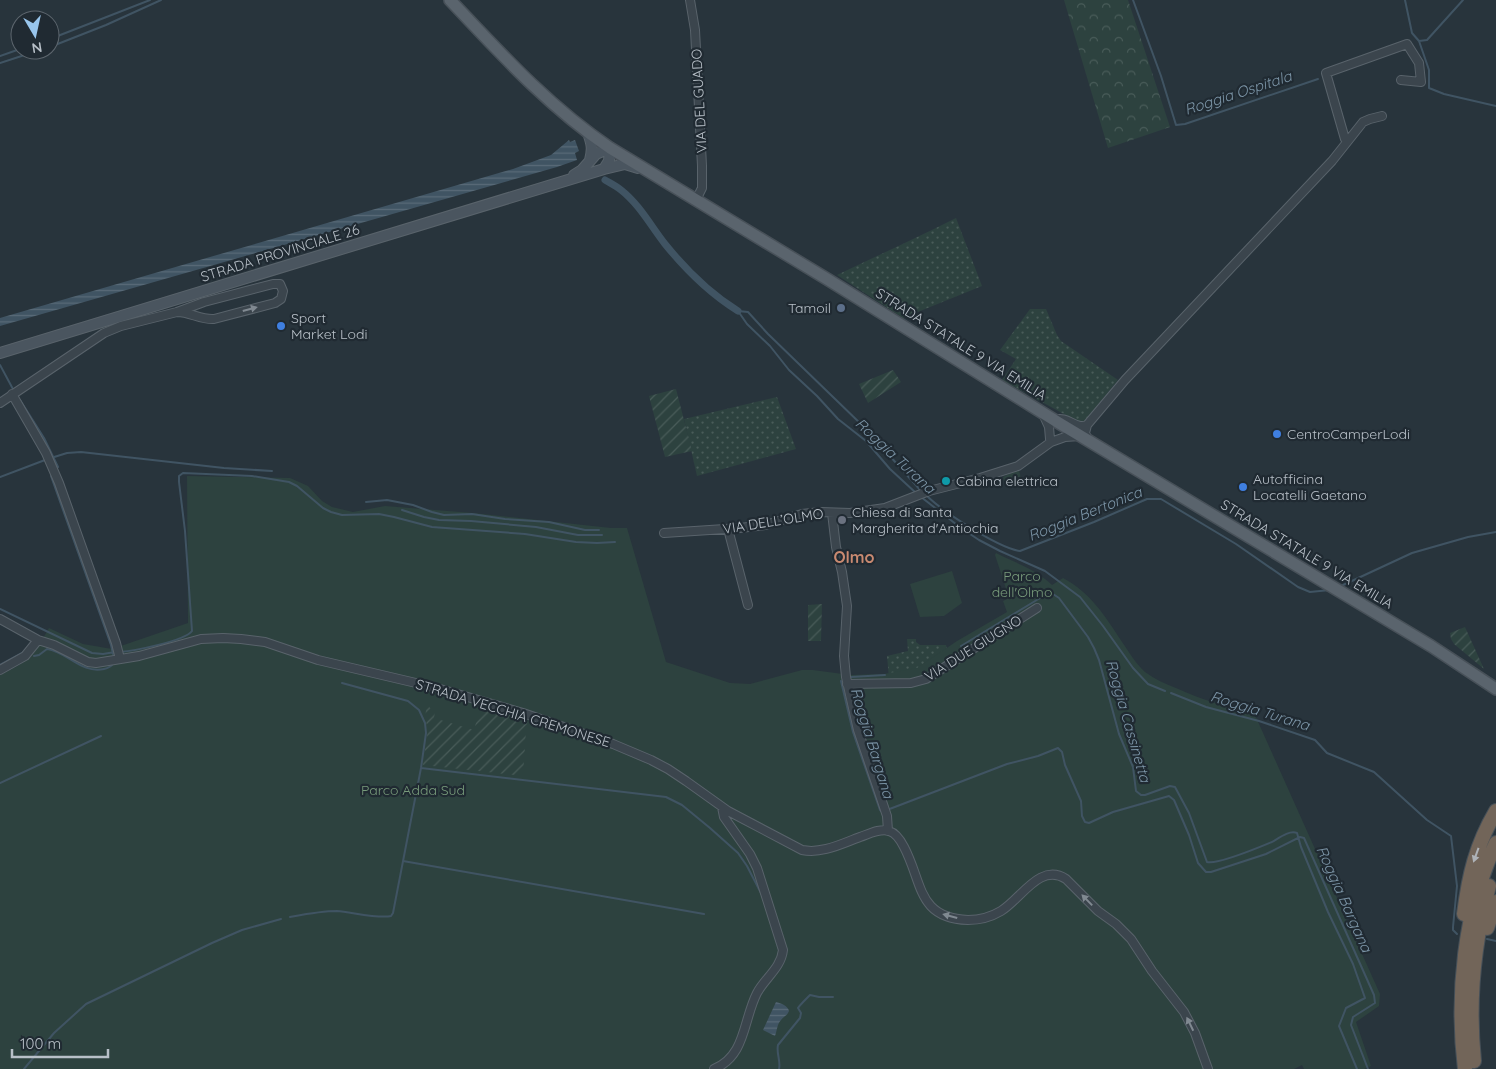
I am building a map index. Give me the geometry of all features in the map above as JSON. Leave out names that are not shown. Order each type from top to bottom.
[{"type":"highway","points":[[1467,989],[1457,981],[1468,884],[1482,838],[1496,810]]},
{"type":"highway","points":[[1474,1069],[1467,989],[1467,943],[1474,903],[1496,843]]},
{"type":"highway","points":[[1465,1069],[1462,1040],[1467,989],[1489,887],[1496,867]]},
{"type":"highway","points":[[1467,989],[1478,972],[1483,940],[1496,902]]},
{"type":"main road","name":"STRADA STATALE 9 VIA EMILIA","points":[[450,0],[567,117],[610,148],[819,274],[1060,424],[1330,585],[1483,679],[1496,689]]},
{"type":"main road","points":[[588,133],[593,151],[589,163]]},
{"type":"main road","points":[[604,169],[608,161],[610,148]]},
{"type":"main road","name":"STRADA PROVINCIALE 26","points":[[568,180],[582,170],[596,154],[610,148]]},
{"type":"main road","name":"STRADA PROVINCIALE 26","points":[[0,353],[604,169],[624,164],[652,174]]},
{"type":"main road","name":"STRADA STATALE 9 VIA EMILIA","points":[[1483,679],[1496,684]]},
{"type":"street","name":"VIA DEL GUADO","points":[[690,0],[695,30],[702,166],[702,188],[696,200]]},
{"type":"street","points":[[1348,140],[1345,139],[1326,72],[1407,44],[1418,63],[1421,82],[1401,80]]},
{"type":"street","points":[[1040,411],[1048,423],[1051,441],[1060,436],[1061,418],[1080,427],[1086,425],[1125,380],[1332,162],[1358,127],[1366,120],[1382,116]]},
{"type":"street","points":[[0,403],[104,332],[177,312],[204,302],[273,284],[280,284],[283,291],[281,299],[275,303],[214,319],[177,312]]},
{"type":"street","points":[[202,318],[201,309],[204,302]]},
{"type":"street","points":[[14,393],[46,453],[59,483],[116,643],[120,660]]},
{"type":"street","points":[[1085,438],[1086,425]]},
{"type":"street","name":"VIA DELL’OLMO","points":[[664,533],[765,525],[802,514],[821,512],[850,513],[885,508],[926,492],[1018,466],[1051,441],[1070,436],[1085,438]]},
{"type":"street","points":[[832,513],[847,606],[844,656],[847,684],[858,730],[887,816],[888,831],[894,833],[902,843],[926,900],[936,911],[949,917],[972,920],[993,915],[1004,909],[1044,876],[1055,874],[1066,879],[1098,911],[1116,924],[1131,939],[1152,972],[1184,1012],[1195,1033],[1208,1069]]},
{"type":"street","points":[[728,529],[748,605]]},
{"type":"street","name":"VIA DUE GIUGNO","points":[[847,684],[911,683],[926,679],[1037,608]]},
{"type":"street","name":"STRADA VECCHIA CREMONESE","points":[[0,619],[38,640],[88,662],[96,663],[140,656],[211,638],[242,638],[265,642],[318,660],[433,687],[523,713],[606,742],[668,769],[722,807],[797,849],[808,851],[827,849],[876,831],[888,831]]},
{"type":"street","points":[[0,670],[25,656],[38,640]]},
{"type":"street","points":[[714,1069],[730,1059],[739,1046],[756,995],[779,965],[783,950],[758,868],[724,817],[722,807]]},
{"type":"green space","points":[[1064,0],[1128,0],[1170,127],[1108,148]]},
{"type":"green space","points":[[956,218],[982,286],[903,318],[837,275],[926,233]]},
{"type":"green space","points":[[1030,309],[1046,309],[1061,341],[1118,380],[1082,424],[1002,380],[1016,359],[1000,350]]},
{"type":"green space","points":[[893,370],[901,382],[868,403],[859,384]]},
{"type":"green space","points":[[676,389],[692,451],[665,457],[649,396]]},
{"type":"green space","points":[[777,397],[796,449],[697,476],[684,419]]},
{"type":"green space","points":[[1018,469],[1020,481],[1017,485],[1010,487],[1003,477]]},
{"type":"green space","name":"Parco Adda Sud","points":[[187,476],[290,478],[308,486],[322,501],[332,507],[353,512],[385,506],[627,528],[666,662],[730,683],[750,684],[802,670],[850,675],[884,674],[917,668],[957,641],[1007,612],[1003,601],[1009,598],[995,555],[996,553],[1032,570],[1052,585],[1063,578],[1081,590],[1097,606],[1145,672],[1164,683],[1196,696],[1255,715],[1380,994],[1379,1006],[1356,1022],[1371,1066],[1364,1069],[1304,1069],[1302,1065],[1294,1069],[0,1069],[0,675],[18,666],[30,657],[49,628],[83,644],[112,649],[188,623]]},
{"type":"green space","points":[[952,571],[962,603],[944,616],[920,617],[910,584]]},
{"type":"green space","points":[[822,604],[821,641],[808,641],[808,605]]},
{"type":"green space","points":[[1465,627],[1484,669],[1454,644],[1451,639],[1450,633]]},
{"type":"green space","points":[[907,639],[916,639],[916,642],[920,645],[946,645],[949,658],[889,678],[887,656],[908,651]]},
{"type":"green space","points":[[427,703],[435,712],[434,718],[474,730],[480,709],[494,713],[496,708],[528,719],[523,776],[423,765],[428,729],[425,718]]},
{"type":"water","points":[[569,140],[570,142],[575,140],[579,151],[575,153],[577,160],[557,167],[0,326],[0,318],[513,169],[551,155]]},
{"type":"water","points":[[776,1002],[786,1006],[789,1011],[780,1022],[775,1036],[763,1030]]},
{"type":"waterway","points":[[60,35],[150,0]]},
{"type":"waterway","name":"Roggia Ospitala","points":[[60,43],[161,0]]},
{"type":"waterway","name":"Roggia Ospitala","points":[[1133,0],[1161,76],[1176,125],[1185,124],[1318,79]]},
{"type":"waterway","points":[[1405,0],[1412,33],[1419,41],[1427,40],[1463,0]]},
{"type":"waterway","points":[[1419,41],[1429,70],[1429,88],[1444,94],[1496,106]]},
{"type":"waterway","points":[[0,56],[10,52]]},
{"type":"waterway","name":"Roggia Ospitala","points":[[0,63],[10,60]]},
{"type":"waterway","points":[[605,180],[621,190],[634,202],[665,244],[690,272],[717,297],[738,311]]},
{"type":"waterway","name":"Roggia Bertonica","points":[[738,311],[748,312],[768,334],[864,427],[922,492]]},
{"type":"waterway","name":"Roggia Turana","points":[[738,311],[747,324],[770,346],[789,370],[838,419],[866,441],[890,469],[916,493]]},
{"type":"waterway","points":[[0,365],[14,391]]},
{"type":"waterway","points":[[20,400],[44,438],[58,467]]},
{"type":"waterway","points":[[51,458],[67,453],[81,452],[224,468],[272,471]]},
{"type":"waterway","points":[[0,477],[45,460]]},
{"type":"waterway","points":[[120,652],[170,642],[192,631],[185,531],[179,482],[179,476],[183,473],[252,476],[289,482],[297,486],[323,508],[342,515],[379,514],[432,527],[525,534],[576,542],[615,542]]},
{"type":"waterway","points":[[51,476],[113,654]]},
{"type":"waterway","name":"Roggia Bertonica","points":[[926,495],[971,528],[998,543],[1020,551],[1147,499],[1161,499],[1236,544],[1298,587],[1310,592],[1330,590]]},
{"type":"waterway","name":"Roggia Turana","points":[[921,497],[979,540],[1045,571],[1080,597],[1133,668],[1148,684],[1165,691]]},
{"type":"waterway","points":[[366,502],[387,500],[413,505],[444,515],[472,514],[505,519],[549,522],[585,530],[599,530]]},
{"type":"waterway","points":[[402,510],[439,520],[536,527],[578,535],[602,535]]},
{"type":"waterway","name":"Roggia Bertonica","points":[[1341,586],[1412,553],[1468,537],[1496,532]]},
{"type":"waterway","name":"Roggia Cassinetta","points":[[961,646],[1045,595],[1053,594],[1059,598],[1094,648],[1119,734],[1133,767],[1136,791],[1141,795],[1145,795],[1170,786],[1175,787],[1189,813],[1207,862],[1220,861],[1249,851],[1272,842],[1287,833],[1297,833],[1328,912],[1353,964],[1365,998],[1346,1008],[1339,1026],[1357,1069]]},
{"type":"waterway","points":[[0,609],[92,653],[115,652]]},
{"type":"waterway","points":[[34,656],[47,649],[62,654],[81,666],[96,670],[107,668],[114,663]]},
{"type":"waterway","points":[[0,665],[24,652]]},
{"type":"waterway","name":"Roggia Cassinetta","points":[[851,677],[885,675]]},
{"type":"waterway","name":"Roggia Bargana","points":[[841,681],[853,732],[882,812]]},
{"type":"waterway","points":[[290,917],[331,911],[379,917],[391,916],[393,913],[421,768],[426,733],[425,723],[419,710],[408,701],[342,683]]},
{"type":"waterway","name":"Roggia Turana","points":[[1171,693],[1206,707],[1259,721],[1315,740],[1327,753],[1374,772],[1427,820],[1451,836],[1457,886],[1453,930],[1457,934]]},
{"type":"waterway","points":[[0,783],[101,736]]},
{"type":"waterway","name":"Roggia Bargana","points":[[887,810],[1007,764],[1038,756],[1058,748],[1062,752],[1065,765],[1081,801],[1082,816],[1085,822],[1089,823],[1113,812],[1169,796],[1174,800],[1189,835],[1198,863],[1206,872],[1266,854],[1300,837],[1304,838],[1374,995],[1375,1003],[1353,1017],[1351,1025],[1368,1069]]},
{"type":"waterway","points":[[421,768],[666,797],[682,805],[738,853],[763,897]]},
{"type":"waterway","points":[[403,861],[704,914]]},
{"type":"waterway","points":[[24,1069],[54,1033],[86,1004],[212,943],[242,930],[281,919]]},
{"type":"waterway","name":"Roggia Turana","points":[[1487,939],[1496,941]]},
{"type":"waterway","points":[[779,1069],[778,1045],[800,1018],[801,1013],[798,1008],[810,995],[833,997]]},
{"type":"place","name":"Tamoil","points":[[841,308]]},
{"type":"place","name":"Sport Market Lodi","points":[[281,326]]},
{"type":"place","name":"CentroCamperLodi","points":[[1277,434]]},
{"type":"place","name":"Cabina elettrica","points":[[946,481]]},
{"type":"place","name":"Autofficina Locatelli Gaetano","points":[[1243,487]]},
{"type":"place","name":"Chiesa di Santa Margherita d'Antiochia","points":[[842,520]]},
{"type":"district","name":"Olmo","points":[[854,557]]},
{"type":"park label","name":"Parco dell'Olmo","points":[[1022,584]]}]
